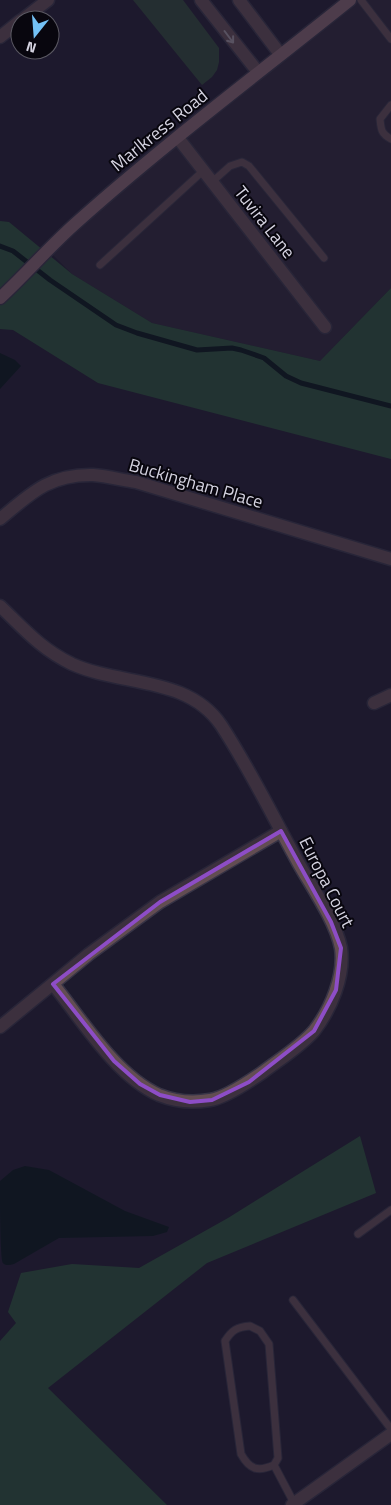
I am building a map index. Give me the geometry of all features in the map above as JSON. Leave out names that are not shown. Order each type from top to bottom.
[{"type":"street","points":[[35,10],[48,0]]},
{"type":"street","points":[[201,0],[258,72]]},
{"type":"street","points":[[238,0],[280,54]]},
{"type":"street","name":"Marlkress Road","points":[[0,298],[55,243],[124,181],[280,54],[350,0]]},
{"type":"street","points":[[0,37],[10,29]]},
{"type":"street","name":"Tuvira Lane","points":[[178,138],[325,327]]},
{"type":"street","name":"Buckingham Place","points":[[0,519],[42,486],[63,477],[94,475],[136,482],[391,558]]},
{"type":"street","name":"Europa Court","points":[[0,606],[41,647],[74,665],[177,691],[201,704],[220,723],[247,767],[332,922],[341,948],[340,969],[334,996],[314,1031],[291,1051],[249,1082],[212,1100],[190,1102],[160,1095],[140,1084],[114,1061],[53,984]]},
{"type":"street","points":[[374,703],[391,695]]},
{"type":"street","name":"Europa Court","points":[[0,1026],[89,954],[160,902],[281,831]]},
{"type":"street","points":[[293,1504],[391,1434]]},
{"type":"lane","points":[[361,0],[391,39]]},
{"type":"lane","points":[[391,105],[380,118],[381,131],[391,139]]},
{"type":"lane","points":[[212,182],[230,166],[242,162],[249,166],[324,258]]},
{"type":"lane","points":[[100,265],[203,171]]},
{"type":"lane","points":[[358,1234],[391,1210]]},
{"type":"lane","points":[[293,1300],[391,1429]]},
{"type":"lane","points":[[240,1326],[250,1326],[260,1331],[269,1344],[278,1458],[274,1465],[264,1469],[255,1468],[246,1462],[241,1454],[226,1341],[231,1332],[240,1326]]},
{"type":"lane","points":[[274,1465],[293,1504]]},
{"type":"highlighted area","points":[[281,831],[331,922],[341,948],[336,990],[314,1031],[249,1082],[212,1100],[190,1102],[160,1095],[140,1084],[114,1061],[53,984],[160,902]]},
{"type":"shaded area","points":[[355,0],[391,0],[391,288],[320,361],[152,323],[72,274],[49,251],[156,153]]},
{"type":"shaded area","points":[[0,353],[15,360],[21,366],[0,389]]},
{"type":"shaded area","points":[[25,1166],[49,1170],[125,1211],[169,1227],[167,1232],[153,1236],[59,1238],[14,1264],[5,1265],[1,1250],[0,1181],[13,1170]]},
{"type":"green space","points":[[133,0],[183,0],[219,48],[219,62],[217,70],[212,77],[202,85]]},
{"type":"green space","points":[[0,221],[9,222],[72,274],[152,323],[320,361],[391,288],[391,459],[98,383],[13,330],[0,329]]},
{"type":"green space","points":[[360,1136],[376,1193],[207,1263],[48,1388],[167,1505],[0,1505],[0,1341],[16,1323],[8,1312],[21,1273],[72,1264],[139,1268],[228,1218]]},
{"type":"waterway","points":[[0,246],[13,251],[50,280],[116,325],[197,350],[232,348],[241,350],[264,358],[286,376],[301,383],[391,406]]}]
